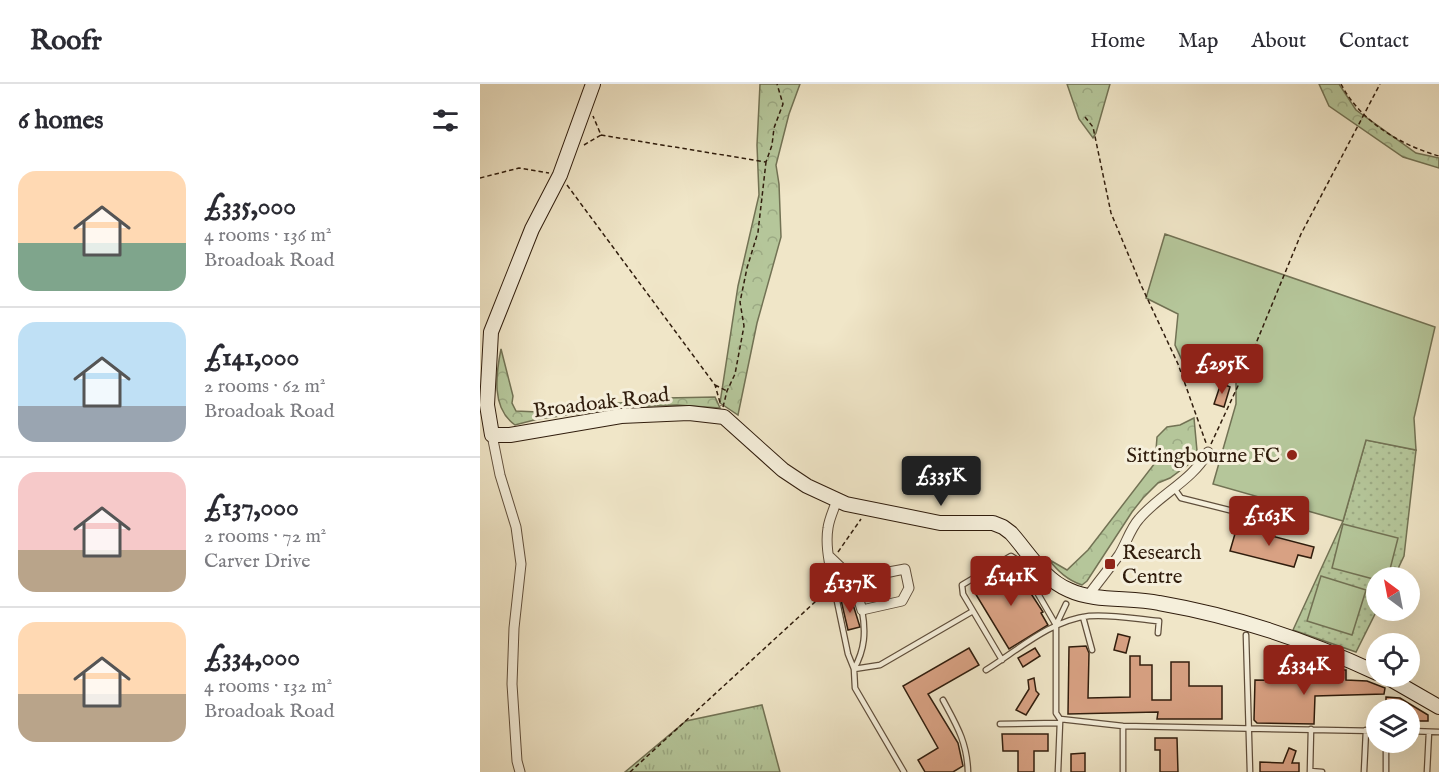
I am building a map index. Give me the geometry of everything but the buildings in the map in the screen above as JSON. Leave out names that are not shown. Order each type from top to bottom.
[{"type":"street","points":[[520,772],[517,761],[512,684],[514,627],[521,564],[516,527],[500,475],[486,405],[491,332],[532,229],[560,175],[593,84]]},
{"type":"street","name":"Broadoak Road","points":[[492,435],[510,435],[621,416],[689,413],[724,417],[783,470],[807,486],[837,500],[867,509],[940,523],[984,522],[1004,527],[1057,583],[1069,591],[1088,596],[1159,602],[1226,618],[1332,653],[1366,668]]},
{"type":"street","points":[[1088,596],[1120,554],[1137,521],[1155,501],[1174,488],[1203,461],[1208,452]]},
{"type":"street","points":[[831,560],[852,578],[862,610],[903,601],[909,588],[905,569],[852,578],[833,582],[828,528],[837,500]]},
{"type":"street","points":[[1404,687],[1439,707]]},
{"type":"lane","points":[[1174,488],[1181,498],[1253,516]]},
{"type":"lane","points":[[1002,660],[963,594],[962,585],[1011,556],[1019,561],[1056,625]]},
{"type":"lane","points":[[833,582],[848,654],[854,669],[855,688],[904,772]]},
{"type":"lane","points":[[1058,772],[1060,721],[1056,713],[1056,625],[1066,604]]},
{"type":"lane","points":[[854,669],[863,648],[865,631],[862,610]]},
{"type":"lane","points":[[854,669],[880,665],[973,610]]},
{"type":"lane","points":[[986,670],[1056,625],[1083,617],[1113,616],[1159,621],[1158,633]]},
{"type":"lane","points":[[1083,617],[1092,650]]},
{"type":"lane","points":[[1246,635],[1250,772]]},
{"type":"lane","points":[[943,700],[962,735],[967,753],[968,772]]},
{"type":"lane","points":[[1000,724],[1060,721],[1123,726],[1366,730],[1364,772]]},
{"type":"lane","points":[[1123,726],[1123,772]]},
{"type":"lane","points":[[1311,729],[1310,772],[1322,772]]},
{"type":"lane","points":[[1420,732],[1439,732]]},
{"type":"lane","points":[[1427,772],[1429,732]]},
{"type":"lane","points":[[1386,753],[1386,772]]},
{"type":"path","points":[[480,178],[519,168],[530,168],[560,175],[714,385],[722,411],[727,391],[735,374],[744,326],[740,302],[758,232],[766,162],[772,145],[774,128],[783,104],[777,84]]},
{"type":"path","points":[[1341,84],[1353,104],[1391,136],[1439,156]]},
{"type":"path","points":[[1208,452],[1302,234],[1380,84]]},
{"type":"path","points":[[1085,117],[1093,127],[1111,213],[1178,364],[1208,452]]},
{"type":"path","points":[[601,135],[766,162]]},
{"type":"path","points":[[714,385],[727,391]]},
{"type":"path","points":[[630,772],[815,602],[831,560],[867,509]]},
{"type":"green space","points":[[760,84],[800,84],[789,114],[776,165],[781,237],[757,323],[738,415],[720,403],[738,286],[759,195],[757,145]]},
{"type":"green space","points":[[1067,84],[1110,84],[1093,138],[1079,119]]},
{"type":"green space","points":[[1319,84],[1339,84],[1356,110],[1416,153],[1439,158],[1439,168],[1403,157],[1329,106]]},
{"type":"green space","points":[[1165,234],[1435,327],[1414,418],[1416,450],[1366,440],[1343,521],[1213,484],[1236,404],[1236,382],[1187,371],[1175,345],[1178,314],[1146,298]]},
{"type":"green space","points":[[501,349],[513,396],[512,403],[516,411],[538,412],[665,398],[715,397],[720,408],[677,405],[626,407],[538,419],[515,425],[502,409],[497,390]]},
{"type":"green space","points":[[1194,418],[1197,451],[1193,461],[1170,478],[1158,483],[1143,498],[1087,581],[1082,585],[1063,575],[1048,559],[1067,570],[1088,550],[1155,463],[1157,437],[1167,427],[1180,425]]},
{"type":"green space","points":[[1366,440],[1416,450],[1404,556],[1399,567],[1366,567],[1366,621],[1372,621],[1356,652],[1293,630],[1343,521]]},
{"type":"green space","points":[[1343,524],[1398,538],[1391,567],[1366,567],[1366,577],[1332,568]]},
{"type":"green space","points":[[1321,576],[1366,590],[1352,635],[1307,621]]},
{"type":"green space","points":[[762,705],[780,772],[625,772],[686,721]]},
{"type":"place","name":"Sittingbourne FC","points":[[1292,455]]},
{"type":"place","name":"Research Centre","points":[[1110,564]]}]
